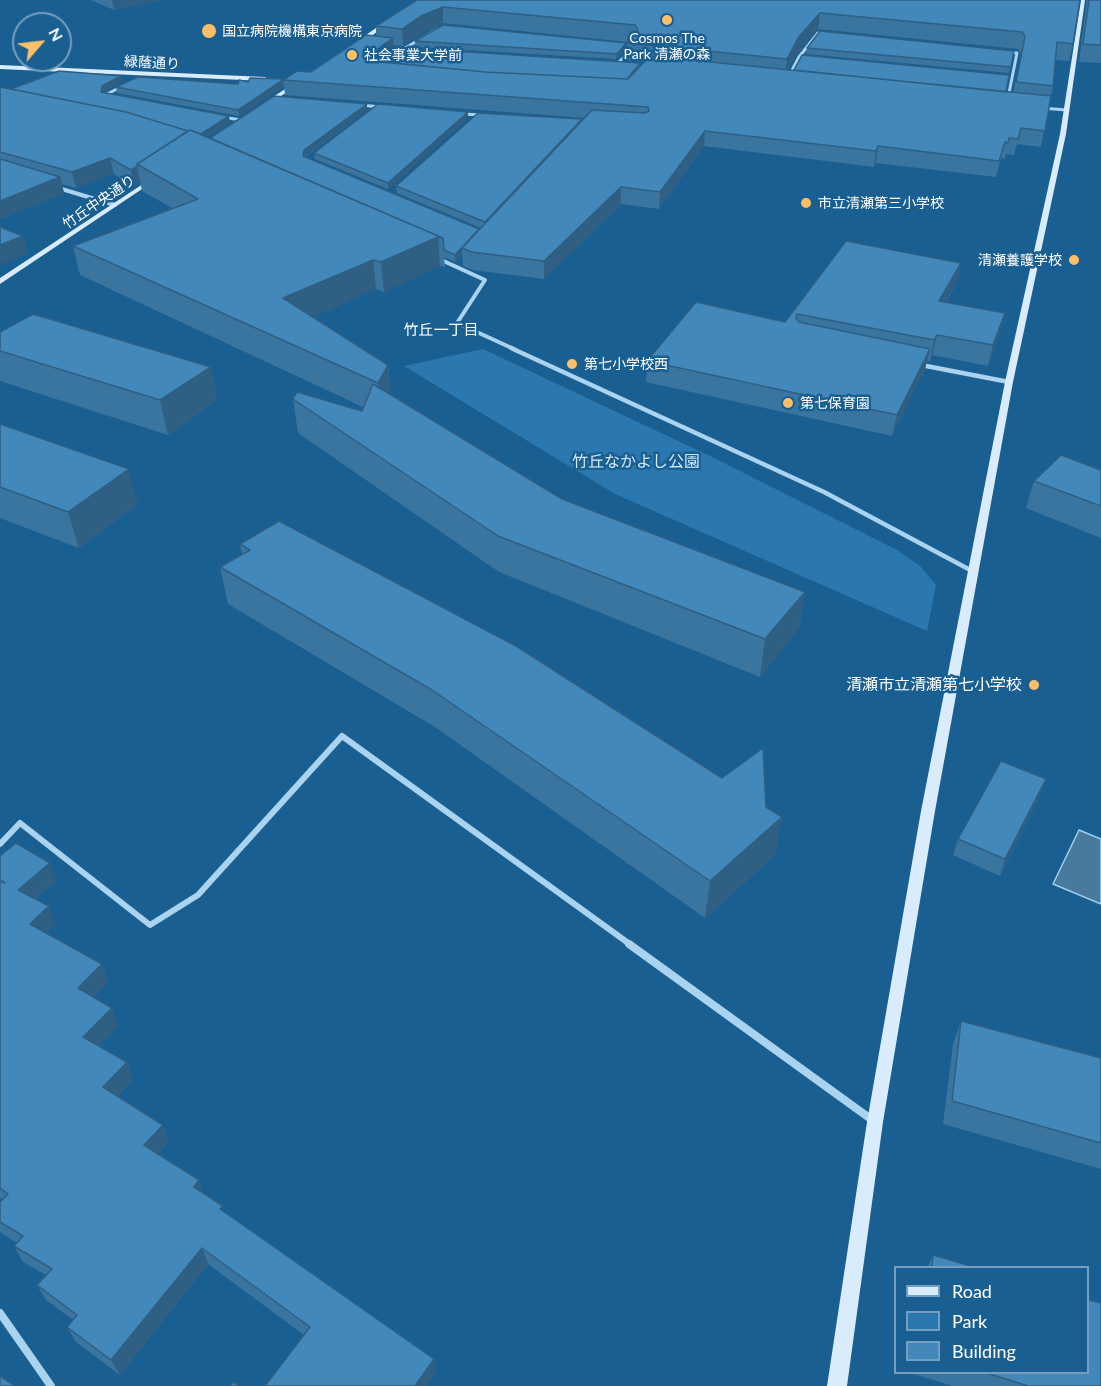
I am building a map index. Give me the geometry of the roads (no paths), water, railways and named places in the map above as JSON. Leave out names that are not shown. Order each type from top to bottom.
[{"type":"street","points":[[837,1386],[875,1122],[928,811],[1009,382],[1067,110],[1083,0]]},
{"type":"street","points":[[347,50],[391,20]]},
{"type":"street","points":[[396,55],[443,27]]},
{"type":"street","points":[[787,81],[799,57],[818,33],[830,34]]},
{"type":"street","points":[[356,44],[368,45]]},
{"type":"street","points":[[627,64],[618,63],[634,46]]},
{"type":"street","points":[[380,47],[415,50]]},
{"type":"street","points":[[1005,52],[1017,53],[1007,105]]},
{"type":"street","points":[[799,57],[811,58]]},
{"type":"street","name":"緑蔭通り","points":[[0,67],[279,80]]},
{"type":"street","points":[[137,80],[148,74]]},
{"type":"street","points":[[258,109],[302,80],[290,80]]},
{"type":"street","points":[[117,97],[105,95],[127,85]]},
{"type":"street","points":[[275,98],[286,99]]},
{"type":"street","points":[[354,105],[388,108]]},
{"type":"street","points":[[368,113],[377,107]]},
{"type":"street","points":[[1037,107],[1067,110]]},
{"type":"street","points":[[455,113],[488,116]]},
{"type":"street","points":[[231,127],[249,115]]},
{"type":"street","points":[[468,123],[477,115]]},
{"type":"street","points":[[218,116],[241,120]]},
{"type":"street","name":"竹丘中央通り","points":[[0,282],[163,173]]},
{"type":"street","points":[[52,186],[115,206]]},
{"type":"street","points":[[435,257],[485,280],[457,323],[824,492],[974,572]]},
{"type":"street","points":[[456,267],[464,258]]},
{"type":"street","points":[[914,363],[1009,382]]},
{"type":"street","points":[[0,844],[20,823],[150,926],[198,895],[342,736],[875,1122]]},
{"type":"street","points":[[0,1313],[51,1386]]},
{"type":"place","name":"Cosmos The Park 清瀬の森","points":[[667,20]]},
{"type":"place","name":"国立病院機構東京病院","points":[[209,31]]},
{"type":"place","name":"社会事業大学前","points":[[352,55]]},
{"type":"place","name":"市立清瀬第三小学校","points":[[806,203]]},
{"type":"place","name":"清瀬養護学校","points":[[1074,260]]},
{"type":"place","name":"第七小学校西","points":[[572,364]]},
{"type":"place","name":"第七保育園","points":[[788,403]]},
{"type":"place","name":"清瀬市立清瀬第七小学校","points":[[1034,685]]},
{"type":"district","name":"竹丘一丁目","points":[[441,330]]},
{"type":"park label","name":"竹丘なかよし公園","points":[[636,462]]}]
